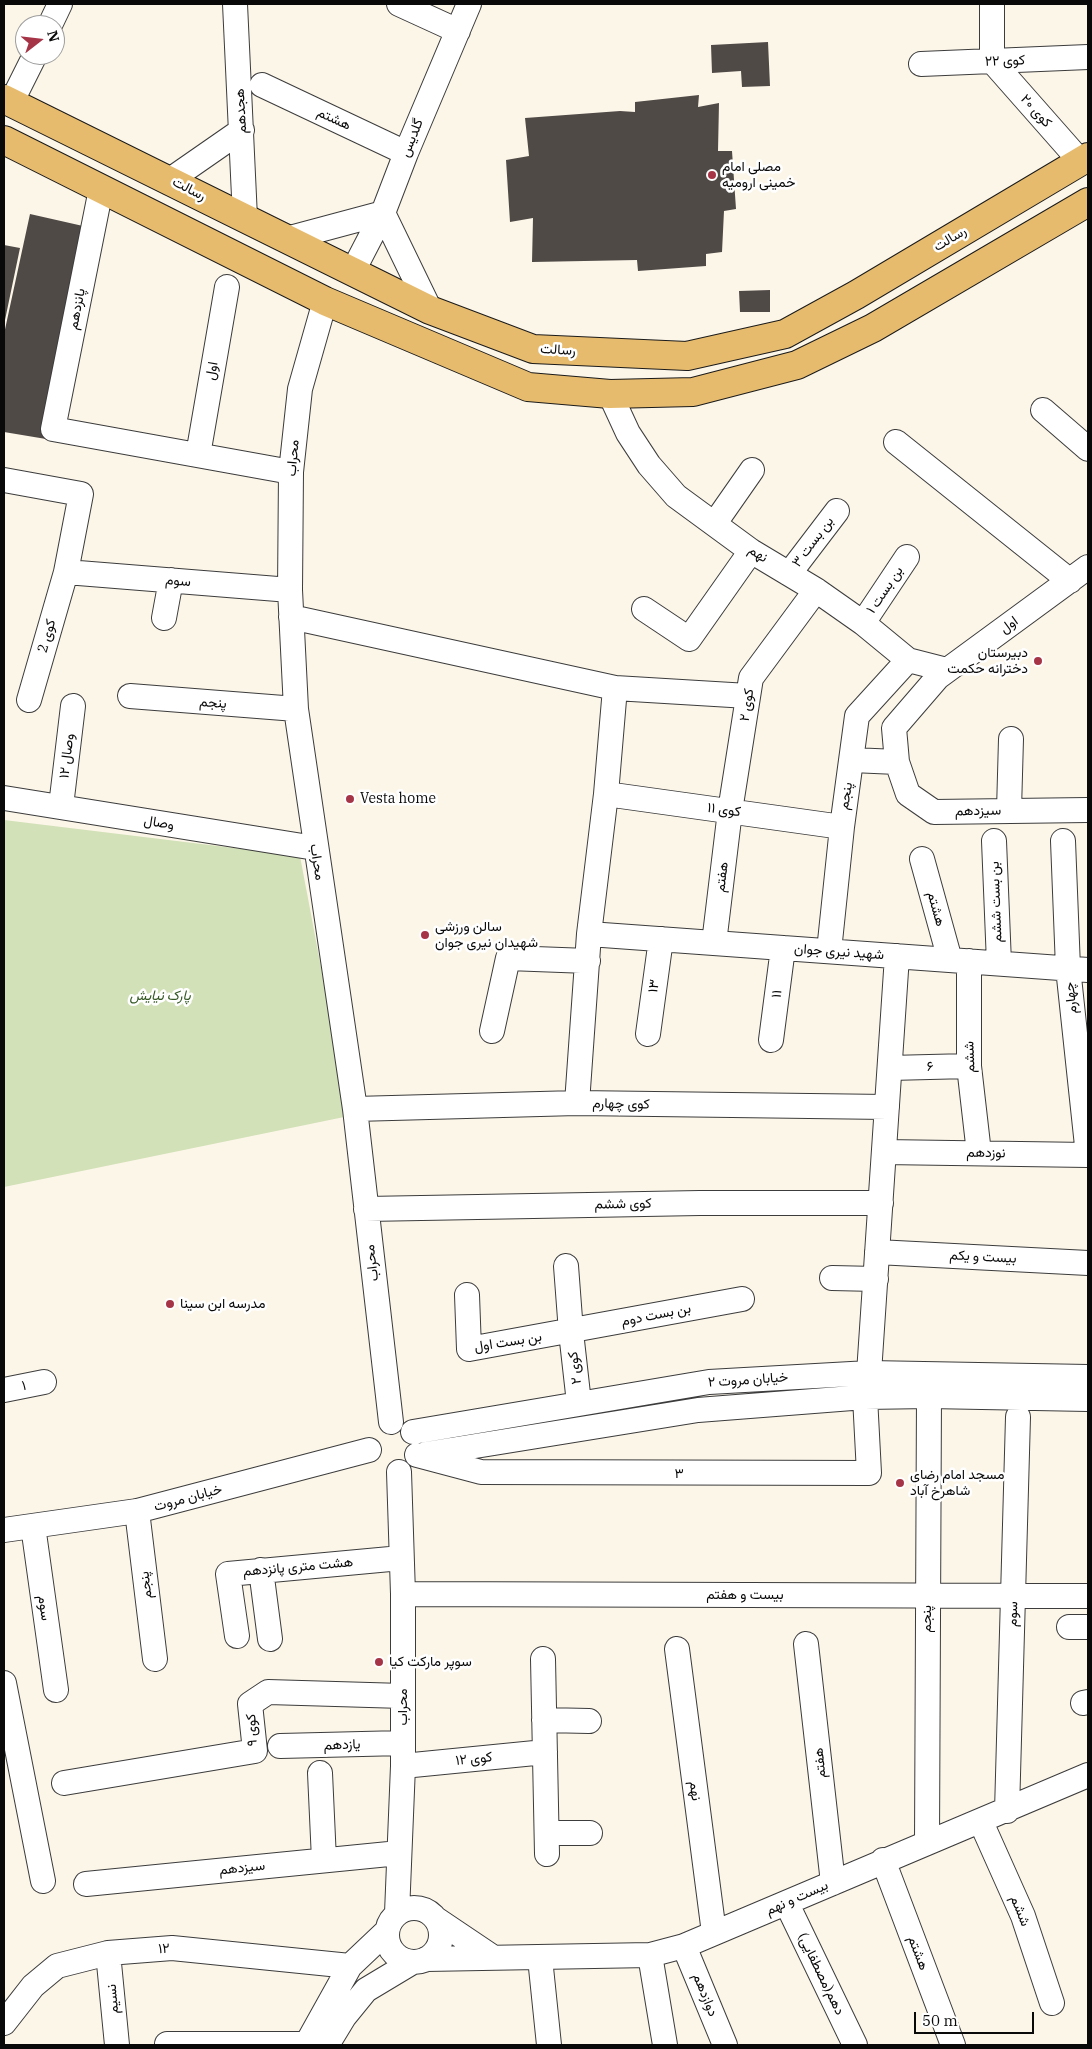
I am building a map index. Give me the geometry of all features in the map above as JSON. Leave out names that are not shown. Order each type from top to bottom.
[{"type":"main road","name":"رسالت","points":[[8,101],[430,310],[532,349],[687,356],[785,334],[856,295],[1085,160]]},
{"type":"main road","points":[[4,140],[325,301],[528,387],[610,394],[693,392],[796,365],[873,328],[1088,202]]},
{"type":"main road","points":[[528,387],[532,349]]},
{"type":"street","name":"هجدهم","points":[[235,4],[242,130],[244,218]]},
{"type":"street","points":[[399,4],[458,31]]},
{"type":"street","name":"گلدیس","points":[[353,271],[383,213],[406,153],[469,4]]},
{"type":"street","points":[[992,4],[992,61]]},
{"type":"street","name":"کوی ۲۲","points":[[921,64],[1088,57]]},
{"type":"street","name":"کوی ۲۰","points":[[992,61],[1085,160]]},
{"type":"street","points":[[8,101],[29,65]]},
{"type":"street","name":"هشتم","points":[[262,85],[406,153]]},
{"type":"street","points":[[170,180],[242,130]]},
{"type":"street","name":"پانزدهم","points":[[101,189],[54,429],[198,455]]},
{"type":"street","points":[[286,239],[383,213],[430,310]]},
{"type":"street","name":"اول","points":[[198,455],[227,287]]},
{"type":"street","name":"محراب","points":[[325,301],[300,389],[291,472],[290,590],[296,709],[355,1109],[366,1209],[402,1427]]},
{"type":"street","name":"نهم","points":[[610,394],[628,433],[649,465],[676,496],[751,551],[816,590],[863,622],[908,660],[947,670]]},
{"type":"street","points":[[1043,410],[1088,449]]},
{"type":"street","points":[[896,442],[1079,574]]},
{"type":"street","points":[[198,455],[291,472]]},
{"type":"street","points":[[715,523],[752,470]]},
{"type":"street","name":"کوی 2","points":[[4,480],[81,494],[66,572],[28,700]]},
{"type":"street","name":"بن بست ۳","points":[[789,574],[837,511]]},
{"type":"street","points":[[644,609],[690,639],[751,551]]},
{"type":"street","name":"بن بست ۱","points":[[863,622],[907,557]]},
{"type":"street","name":"سوم","points":[[66,572],[290,590]]},
{"type":"street","name":"اول","points":[[898,762],[894,728],[912,706],[947,670],[1079,574]]},
{"type":"street","points":[[164,618],[171,580]]},
{"type":"street","name":"کوی ۲","points":[[730,811],[751,678],[816,590]]},
{"type":"street","points":[[291,617],[615,688],[748,696]]},
{"type":"street","name":"پنجم","points":[[829,951],[842,827],[857,716],[908,660]]},
{"type":"street","points":[[577,1103],[589,934],[606,794],[615,688]]},
{"type":"street","name":"پنجم","points":[[130,696],[296,709]]},
{"type":"street","name":"وصال ۱۲","points":[[61,806],[73,706]]},
{"type":"street","points":[[1009,810],[1011,739]]},
{"type":"street","points":[[852,760],[898,762]]},
{"type":"street","name":"سیزدهم","points":[[898,762],[908,794],[934,812],[1088,810]]},
{"type":"street","name":"کوی ۱۱","points":[[606,794],[842,827]]},
{"type":"street","name":"وصال","points":[[4,798],[315,848]]},
{"type":"street","name":"هفتم","points":[[714,943],[730,811]]},
{"type":"street","name":"بن بست ششم","points":[[994,841],[999,963]]},
{"type":"street","name":"چهارم","points":[[1063,841],[1078,969],[1088,1155]]},
{"type":"street","name":"هشتم","points":[[922,859],[959,960]]},
{"type":"street","name":"شهید نیری جوان","points":[[589,934],[1078,969]]},
{"type":"street","name":"۱۳","points":[[648,1034],[661,939]]},
{"type":"street","name":"۱۱","points":[[771,1040],[783,948]]},
{"type":"street","points":[[865,1398],[869,1373],[898,956]]},
{"type":"street","points":[[492,1031],[508,958],[588,961]]},
{"type":"street","name":"ششم","points":[[959,960],[979,1153]]},
{"type":"street","name":"۶","points":[[890,1068],[969,1066]]},
{"type":"street","name":"کوی چهارم","points":[[355,1109],[577,1103],[887,1107]]},
{"type":"street","name":"نوزدهم","points":[[884,1152],[1088,1155]]},
{"type":"street","name":"کوی ششم","points":[[366,1209],[690,1203],[881,1202]]},
{"type":"street","name":"بیست و یکم","points":[[878,1252],[1088,1263]]},
{"type":"street","name":"کوی ۲","points":[[566,1266],[571,1332],[580,1403]]},
{"type":"street","points":[[832,1278],[876,1279]]},
{"type":"street","name":"بن بست اول","points":[[467,1295],[469,1349],[571,1332]]},
{"type":"street","name":"بن بست دوم","points":[[571,1332],[742,1299]]},
{"type":"street","name":"خیابان مروت ۲","points":[[402,1427],[580,1403],[709,1382],[869,1373],[1088,1377]]},
{"type":"street","name":"۱","points":[[4,1390],[44,1382]]},
{"type":"street","name":"پنجم","points":[[927,1843],[930,1396]]},
{"type":"street","name":"خیابان مروت ۲","points":[[417,1455],[698,1410],[865,1398],[930,1396],[1088,1400]]},
{"type":"street","name":"۳","points":[[417,1455],[481,1472],[869,1473],[865,1398]]},
{"type":"street","name":"سوم","points":[[1007,1810],[1018,1417]]},
{"type":"street","points":[[402,1427],[416,1439],[417,1455],[407,1468],[399,1472],[382,1470],[376,1465],[368,1450],[372,1434],[377,1428],[402,1427]]},
{"type":"street","name":"خیابان مروت","points":[[4,1530],[137,1511],[368,1450]]},
{"type":"street","name":"محراب","points":[[392,1922],[399,1853],[403,1754],[403,1594],[399,1472]]},
{"type":"street","name":"پنجم","points":[[137,1511],[155,1659]]},
{"type":"street","name":"سوم","points":[[33,1526],[56,1690]]},
{"type":"street","name":"هشت متری پانزدهم","points":[[237,1636],[228,1574],[401,1558]]},
{"type":"street","points":[[261,1570],[270,1639]]},
{"type":"street","name":"بیست و هفتم","points":[[403,1594],[1088,1596]]},
{"type":"street","name":"هفتم","points":[[806,1644],[833,1882]]},
{"type":"street","name":"نهم","points":[[677,1649],[714,1933]]},
{"type":"street","points":[[543,1659],[547,1844],[590,1833]]},
{"type":"street","points":[[4,1683],[43,1881]]},
{"type":"street","name":"کوی ۹","points":[[64,1783],[255,1751],[250,1704],[268,1692],[403,1696]]},
{"type":"street","points":[[544,1720],[589,1721]]},
{"type":"street","name":"یازدهم","points":[[280,1746],[403,1754]]},
{"type":"street","name":"کوی ۱۲","points":[[403,1754],[545,1752]]},
{"type":"street","points":[[320,1773],[324,1860]]},
{"type":"street","name":"بیست و نهم","points":[[419,1961],[491,1956],[540,1958],[650,1954],[684,1946],[787,1904],[883,1860],[981,1822],[1088,1776]]},
{"type":"street","name":"ششم","points":[[981,1822],[1023,1916],[1052,2002]]},
{"type":"street","points":[[167,2044],[313,2045],[344,2017],[366,1990],[419,1961],[439,1946],[441,1937],[399,1853]]},
{"type":"street","name":"سیزدهم","points":[[86,1884],[399,1853]]},
{"type":"street","name":"هشتم","points":[[883,1860],[953,2045]]},
{"type":"street","name":"دهم(مصطفایی)","points":[[787,1904],[855,2045]]},
{"type":"street","points":[[313,2045],[350,1966],[392,1922],[410,1908],[430,1915],[491,1956]]},
{"type":"street","points":[[392,1922],[387,1940],[395,1955],[419,1961]]},
{"type":"street","name":"دوازدهم","points":[[684,1946],[725,2045]]},
{"type":"street","name":"۱۲","points":[[4,2023],[33,1986],[57,1966],[108,1954],[172,1948],[350,1966]]},
{"type":"street","name":"نسیم","points":[[108,1954],[117,2045]]},
{"type":"street","points":[[650,1954],[665,2045]]},
{"type":"street","points":[[540,1958],[549,2045]]},
{"type":"green space","name":"پارک نیایش","points":[[4,820],[300,856],[349,1116],[4,1187]]},
{"type":"building","points":[[768,42],[770,86],[742,87],[741,71],[712,73],[711,45]]},
{"type":"building","points":[[699,95],[698,107],[719,103],[718,151],[732,151],[736,209],[724,211],[722,252],[706,254],[706,266],[638,271],[637,260],[532,262],[533,218],[510,222],[506,160],[529,156],[525,118],[620,111],[635,112],[635,102]]},
{"type":"building","points":[[30,214],[83,226],[46,439],[4,432],[4,334]]},
{"type":"building","points":[[4,245],[20,248],[5,320],[4,320]]},
{"type":"building","points":[[770,290],[770,312],[740,312],[739,291]]},
{"type":"place","name":"مصلی امام خمینی ارومیه","points":[[712,175]]},
{"type":"place","name":"دبیرستان دخترانه حکمت","points":[[1038,661]]},
{"type":"place","name":"Vesta home","points":[[350,799]]},
{"type":"place","name":"سالن ورزشی شهیدان نیری جوان","points":[[425,935]]},
{"type":"place","name":"مدرسه ابن سینا","points":[[170,1304]]},
{"type":"place","name":"مسجد امام رضای شاهرخ آباد","points":[[900,1483]]},
{"type":"place","name":"سوپر مارکت کیا","points":[[379,1662]]}]
